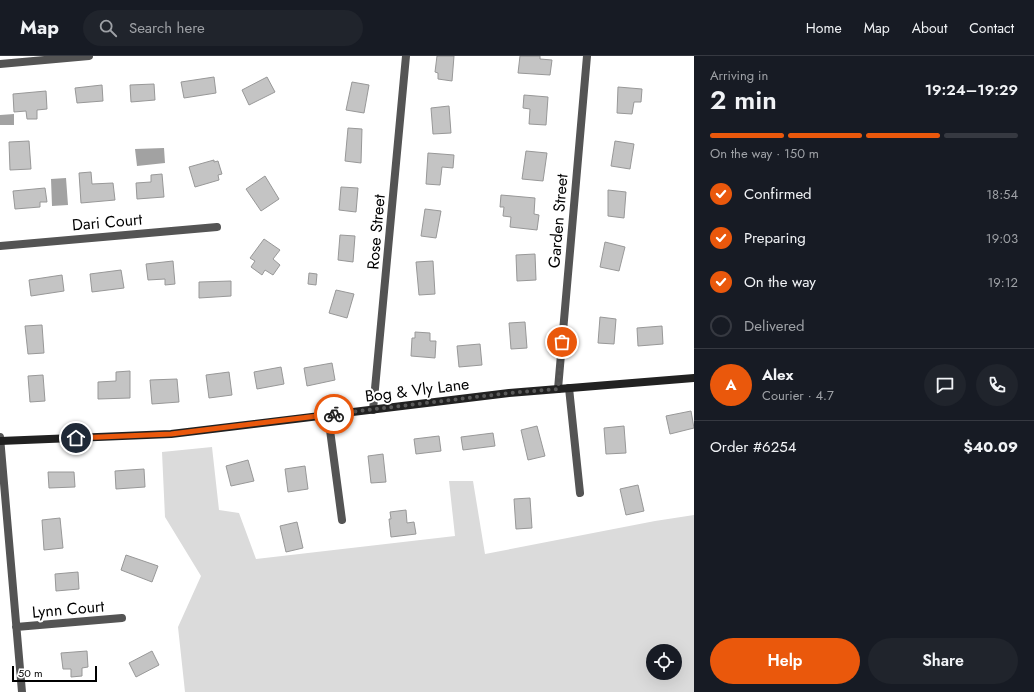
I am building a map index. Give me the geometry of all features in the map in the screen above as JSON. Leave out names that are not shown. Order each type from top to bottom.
[{"type":"street","points":[[0,64],[90,56]]},
{"type":"street","name":"Rose Street","points":[[373,410],[406,56]]},
{"type":"street","name":"Garden Street","points":[[558,389],[587,56]]},
{"type":"street","name":"Dari Court","points":[[0,246],[217,227]]},
{"type":"street","name":"Bog & Vly Lane","points":[[0,441],[171,434],[509,393],[694,378]]},
{"type":"street","points":[[569,388],[580,493]]},
{"type":"street","points":[[328,415],[342,520]]},
{"type":"street","points":[[0,437],[22,692]]},
{"type":"street","name":"Lynn Court","points":[[16,628],[122,618]]},
{"type":"shaded area","points":[[14,114],[14,125],[0,125],[0,115]]},
{"type":"shaded area","points":[[164,148],[165,163],[137,166],[135,149]]},
{"type":"shaded area","points":[[66,178],[68,205],[52,206],[51,179]]},
{"type":"shaded area","points":[[212,447],[219,510],[239,513],[256,559],[455,536],[449,481],[473,481],[485,554],[655,521],[694,515],[694,692],[185,692],[178,627],[201,576],[165,517],[162,452]]},
{"type":"building","points":[[437,56],[454,56],[452,81],[438,79],[438,73],[435,72]]},
{"type":"building","points":[[520,56],[540,56],[540,59],[552,60],[550,75],[518,73]]},
{"type":"building","points":[[214,77],[216,93],[184,98],[181,82]]},
{"type":"building","points":[[267,77],[275,92],[249,105],[242,90]]},
{"type":"building","points":[[352,82],[369,85],[364,113],[346,110]]},
{"type":"building","points":[[154,84],[155,100],[131,102],[130,85]]},
{"type":"building","points":[[102,85],[103,101],[77,103],[75,88]]},
{"type":"building","points":[[618,87],[642,89],[641,102],[634,102],[632,114],[617,113]]},
{"type":"building","points":[[46,91],[47,109],[37,110],[37,119],[27,119],[26,111],[14,112],[13,94]]},
{"type":"building","points":[[524,95],[548,97],[546,125],[529,124],[530,109],[523,108]]},
{"type":"building","points":[[449,106],[451,133],[433,134],[431,108]]},
{"type":"building","points":[[348,128],[362,129],[361,163],[345,161]]},
{"type":"building","points":[[29,141],[31,169],[10,170],[9,142]]},
{"type":"building","points":[[615,141],[634,144],[630,169],[611,166]]},
{"type":"building","points":[[526,151],[547,153],[543,181],[522,179]]},
{"type":"building","points":[[428,153],[454,155],[453,168],[442,167],[440,185],[426,184]]},
{"type":"building","points":[[214,160],[214,162],[218,161],[222,174],[218,175],[219,180],[195,187],[189,167]]},
{"type":"building","points":[[91,172],[92,184],[113,183],[115,200],[81,203],[79,173]]},
{"type":"building","points":[[162,174],[164,197],[137,199],[136,183],[151,182],[151,175]]},
{"type":"building","points":[[265,176],[279,199],[261,211],[246,189]]},
{"type":"building","points":[[341,187],[358,188],[356,212],[339,210]]},
{"type":"building","points":[[45,188],[47,202],[40,202],[40,207],[15,209],[13,191]]},
{"type":"building","points":[[608,190],[626,192],[624,218],[608,216]]},
{"type":"building","points":[[501,195],[535,198],[534,214],[539,215],[537,230],[510,227],[511,217],[503,216],[504,207],[500,207]]},
{"type":"building","points":[[425,209],[441,211],[436,238],[421,236]]},
{"type":"building","points":[[340,235],[355,236],[353,262],[338,260]]},
{"type":"building","points":[[264,239],[280,250],[273,259],[280,265],[273,275],[265,270],[262,275],[251,267],[255,261],[250,258]]},
{"type":"building","points":[[605,242],[625,247],[619,271],[600,267]]},
{"type":"building","points":[[535,254],[536,280],[517,281],[516,255]]},
{"type":"building","points":[[173,261],[175,284],[165,285],[165,279],[148,280],[146,264]]},
{"type":"building","points":[[433,261],[435,294],[419,295],[416,262]]},
{"type":"building","points":[[121,270],[124,288],[92,292],[90,274]]},
{"type":"building","points":[[309,273],[317,274],[316,285],[308,284]]},
{"type":"building","points":[[62,275],[64,291],[31,296],[29,280]]},
{"type":"building","points":[[231,281],[231,296],[199,298],[199,282]]},
{"type":"building","points":[[336,290],[354,294],[347,318],[329,313]]},
{"type":"building","points":[[600,317],[616,319],[614,344],[598,343]]},
{"type":"building","points":[[525,322],[527,348],[511,349],[509,323]]},
{"type":"building","points":[[42,325],[44,353],[28,354],[25,326]]},
{"type":"building","points":[[662,326],[663,344],[638,346],[637,328]]},
{"type":"building","points":[[415,332],[430,333],[430,341],[436,341],[435,358],[411,356],[412,338],[415,338]]},
{"type":"building","points":[[480,344],[482,365],[459,367],[457,346]]},
{"type":"building","points":[[332,363],[335,380],[307,386],[304,368]]},
{"type":"building","points":[[281,367],[284,384],[257,389],[254,372]]},
{"type":"building","points":[[130,371],[130,398],[98,399],[98,382],[116,381],[116,372]]},
{"type":"building","points":[[229,372],[232,395],[209,398],[206,375]]},
{"type":"building","points":[[43,375],[45,401],[30,402],[28,376]]},
{"type":"building","points":[[177,379],[179,402],[152,404],[150,380]]},
{"type":"building","points":[[691,411],[694,428],[670,434],[666,416]]},
{"type":"building","points":[[537,426],[545,456],[528,460],[521,430]]},
{"type":"building","points":[[624,426],[626,453],[606,454],[604,428]]},
{"type":"building","points":[[493,433],[495,446],[463,450],[461,437]]},
{"type":"building","points":[[439,436],[441,451],[416,454],[414,439]]},
{"type":"building","points":[[383,454],[386,482],[371,483],[368,456]]},
{"type":"building","points":[[248,460],[254,481],[231,486],[226,466]]},
{"type":"building","points":[[305,466],[308,489],[288,492],[285,469]]},
{"type":"building","points":[[144,469],[145,487],[116,489],[115,471]]},
{"type":"building","points":[[48,472],[74,472],[75,487],[49,488]]},
{"type":"building","points":[[638,485],[644,511],[626,515],[620,489]]},
{"type":"building","points":[[530,498],[532,528],[516,529],[514,499]]},
{"type":"building","points":[[406,510],[407,523],[414,522],[416,534],[391,537],[389,519],[391,519],[390,512]]},
{"type":"building","points":[[60,518],[63,548],[44,550],[42,520]]},
{"type":"building","points":[[297,522],[303,548],[286,552],[280,526]]},
{"type":"building","points":[[126,555],[158,566],[152,582],[121,570]]},
{"type":"building","points":[[78,572],[79,589],[56,591],[55,574]]},
{"type":"building","points":[[87,651],[88,667],[82,668],[82,676],[71,677],[71,669],[63,669],[61,653]]},
{"type":"building","points":[[152,651],[159,665],[136,677],[129,663]]},
{"type":"way so far","points":[[334,414],[509,393],[558,389],[562,342]]},
{"type":"route","points":[[76,438],[171,434],[334,414]]}]
